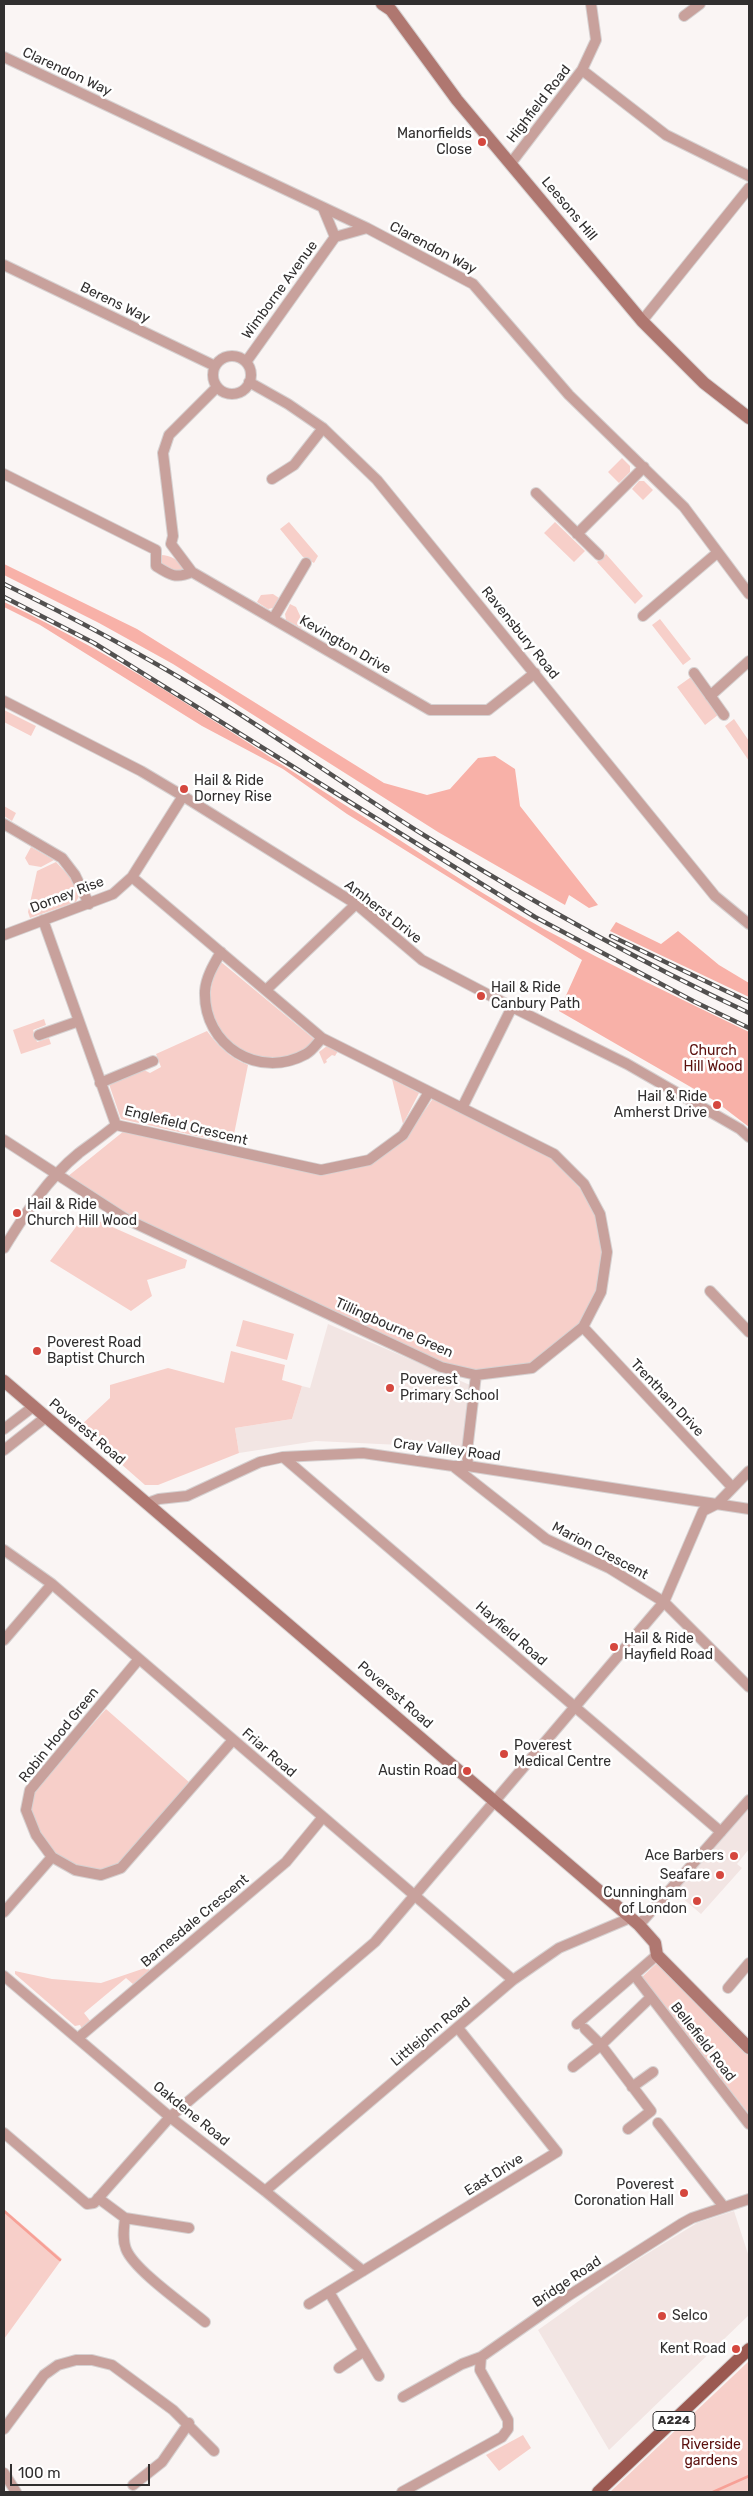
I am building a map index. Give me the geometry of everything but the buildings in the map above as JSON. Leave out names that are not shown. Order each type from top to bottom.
[{"type":"main road","name":"A224","points":[[598,2492],[749,2349]]},
{"type":"street","name":"Leesons Hill","points":[[382,4],[390,10],[458,100],[642,321],[704,383],[749,418]]},
{"type":"street","name":"Highfield Road","points":[[511,163],[582,70],[596,40],[591,4]]},
{"type":"street","points":[[684,16],[700,4]]},
{"type":"street","name":"Clarendon Way","points":[[4,58],[366,228],[473,284],[569,395],[684,507],[749,594]]},
{"type":"street","points":[[582,70],[666,135],[749,176]]},
{"type":"street","points":[[642,321],[749,188]]},
{"type":"street","points":[[323,208],[335,237]]},
{"type":"street","name":"Wimborne Avenue","points":[[246,362],[335,237],[366,228]]},
{"type":"street","name":"Berens Way","points":[[4,265],[215,366]]},
{"type":"street","points":[[229,356],[241,358],[246,362],[251,371],[246,388],[235,394],[222,391],[217,387],[213,377],[215,366],[229,356]]},
{"type":"street","name":"Ravensbury Road","points":[[249,382],[288,404],[323,428],[377,480],[536,673],[610,770],[715,896],[749,924]]},
{"type":"street","points":[[171,544],[173,536],[163,453],[169,435],[217,387]]},
{"type":"street","points":[[272,479],[294,465],[323,428]]},
{"type":"street","points":[[577,534],[644,467]]},
{"type":"street","points":[[4,474],[156,550],[171,544]]},
{"type":"street","points":[[536,493],[599,556]]},
{"type":"street","points":[[156,550],[156,566],[174,577],[192,572],[171,544]]},
{"type":"street","points":[[643,616],[717,553]]},
{"type":"street","points":[[273,620],[306,563]]},
{"type":"street","name":"Kevington Drive","points":[[192,572],[430,710],[488,710],[536,673]]},
{"type":"street","points":[[710,696],[749,662]]},
{"type":"street","points":[[694,673],[724,715]]},
{"type":"street","name":"Amherst Drive","points":[[4,702],[141,771],[184,796],[356,904],[422,960],[627,1064],[740,1129],[749,1137]]},
{"type":"street","name":"Dorney Rise","points":[[4,936],[113,894],[132,877],[184,796]]},
{"type":"street","points":[[4,824],[62,858],[75,875],[89,904]]},
{"type":"street","name":"Tillingbourne Green","points":[[4,1140],[126,1219],[184,1248],[441,1366],[476,1375],[532,1368],[583,1327],[602,1292],[607,1252],[600,1214],[584,1184],[554,1154],[322,1038],[132,877]]},
{"type":"street","points":[[266,990],[356,904]]},
{"type":"street","name":"Englefield Crescent","points":[[43,920],[116,1125],[321,1170],[369,1160],[402,1135],[429,1092]]},
{"type":"street","points":[[220,952],[211,970],[205,990],[206,1010],[212,1026],[228,1047],[251,1061],[281,1063],[307,1054],[322,1038]]},
{"type":"street","points":[[462,1108],[512,1007]]},
{"type":"street","points":[[39,1035],[79,1022]]},
{"type":"street","points":[[100,1083],[153,1062]]},
{"type":"street","points":[[4,1248],[30,1207],[57,1175],[78,1154],[116,1125]]},
{"type":"street","points":[[710,1291],[749,1332]]},
{"type":"street","name":"Trentham Drive","points":[[583,1327],[732,1487]]},
{"type":"street","points":[[468,1466],[467,1451],[476,1375]]},
{"type":"street","name":"Poverest Road","points":[[4,1381],[635,1921],[655,1943],[657,1955],[749,2048]]},
{"type":"street","points":[[4,1429],[34,1406]]},
{"type":"street","points":[[4,1450],[46,1417]]},
{"type":"street","name":"Cray Valley Road","points":[[148,1503],[159,1499],[187,1496],[260,1462],[283,1457],[363,1453],[453,1466],[468,1466],[749,1509]]},
{"type":"street","name":"Hayfield Road","points":[[283,1457],[721,1832]]},
{"type":"street","name":"Marion Crescent","points":[[453,1466],[546,1539],[609,1568],[664,1602],[749,1687]]},
{"type":"street","points":[[4,2133],[87,2204],[94,2203],[170,2117],[375,1942],[664,1602],[703,1511],[717,1504],[749,1471]]},
{"type":"street","name":"Friar Road","points":[[4,1550],[52,1584],[513,1980]]},
{"type":"street","points":[[4,1640],[52,1584]]},
{"type":"street","name":"Robin Hood Green","points":[[139,1659],[30,1790],[26,1810],[36,1835],[52,1857],[75,1870],[101,1875],[121,1868],[233,1740]]},
{"type":"street","points":[[635,1921],[721,1832],[749,1800]]},
{"type":"street","name":"Barnesdale Crescent","points":[[78,2038],[286,1862],[323,1818]]},
{"type":"street","points":[[4,1912],[52,1857]]},
{"type":"street","name":"Littlejohn Road","points":[[265,2191],[513,1980],[559,1948],[635,1921]]},
{"type":"street","points":[[628,2129],[651,2111],[601,2045],[581,2027],[657,1955]]},
{"type":"street","points":[[728,1988],[749,1963]]},
{"type":"street","name":"Oakdene Road","points":[[4,1976],[170,2117],[363,2271]]},
{"type":"street","name":"Bellefield Road","points":[[635,1976],[749,2124]]},
{"type":"street","points":[[572,2067],[601,2045],[651,1997]]},
{"type":"street","name":"East Drive","points":[[309,2304],[557,2152],[458,2028]]},
{"type":"street","points":[[632,2087],[653,2072]]},
{"type":"street","points":[[658,2122],[724,2207]]},
{"type":"street","points":[[98,2198],[125,2218],[189,2228]]},
{"type":"street","name":"Bridge Road","points":[[403,2396],[462,2364],[481,2357],[568,2296],[681,2224],[749,2199]]},
{"type":"street","points":[[125,2218],[123,2232],[126,2249],[139,2267],[205,2322]]},
{"type":"street","points":[[329,2292],[379,2376]]},
{"type":"street","points":[[339,2368],[364,2351]]},
{"type":"street","points":[[402,2492],[502,2437],[508,2429],[508,2420],[480,2370],[481,2357]]},
{"type":"street","points":[[4,2429],[44,2375],[58,2365],[76,2360],[92,2360],[112,2364],[189,2423],[214,2451]]},
{"type":"street","points":[[133,2485],[162,2462],[189,2423]]},
{"type":"street","points":[[4,2473],[16,2492]]},
{"type":"shaded area","name":"Poverest Primary School","points":[[328,1324],[470,1385],[464,1448],[316,1441],[239,1453],[235,1428],[292,1419],[302,1386],[310,1388]]},
{"type":"shaded area","points":[[749,1809],[749,1849],[737,1864],[742,1868],[701,1914],[674,1891]]},
{"type":"shaded area","points":[[734,2211],[749,2257],[749,2315],[609,2450],[538,2330],[632,2263],[697,2223]]},
{"type":"green space","points":[[622,458],[630,466],[630,472],[619,483],[608,472]]},
{"type":"green space","points":[[639,481],[644,481],[653,490],[643,500],[632,489]]},
{"type":"green space","points":[[289,522],[318,556],[314,563],[303,557],[280,529]]},
{"type":"green space","points":[[555,522],[585,551],[574,562],[544,533]]},
{"type":"green space","points":[[606,554],[643,596],[635,604],[597,562]]},
{"type":"green space","points":[[161,555],[174,558],[180,562],[184,567],[181,573],[165,568],[158,560]]},
{"type":"green space","points":[[4,564],[137,629],[384,783],[427,795],[450,789],[478,758],[495,756],[515,769],[520,806],[598,905],[589,908],[569,895],[565,905],[438,832],[173,664],[99,623],[4,575]]},
{"type":"green space","points":[[273,594],[279,598],[273,608],[268,609],[257,602],[261,595]]},
{"type":"green space","name":"Church Hill Wood","points":[[4,602],[51,625],[142,676],[521,916],[620,969],[749,1032],[749,1127],[715,1101],[559,1011],[582,960],[347,814],[283,769],[202,726],[40,625],[4,607]]},
{"type":"green space","points":[[290,604],[296,607],[303,622],[301,628],[286,620],[285,614]]},
{"type":"green space","points":[[660,619],[691,659],[683,665],[652,625]]},
{"type":"green space","points":[[691,677],[718,715],[705,725],[677,687]]},
{"type":"green space","points":[[4,710],[36,726],[31,736],[4,722]]},
{"type":"green space","points":[[734,719],[749,741],[749,761],[725,726]]},
{"type":"green space","points":[[4,806],[16,813],[12,821],[4,816]]},
{"type":"green space","points":[[31,847],[54,860],[41,867],[29,865],[25,858]]},
{"type":"green space","points":[[56,862],[71,878],[79,896],[76,902],[30,918],[28,912],[37,871]]},
{"type":"green space","points":[[616,922],[661,944],[678,931],[719,965],[749,983],[749,997],[610,931]]},
{"type":"green space","points":[[221,962],[314,1039],[311,1044],[297,1053],[275,1058],[256,1056],[238,1048],[224,1036],[215,1020],[211,1002],[212,982]]},
{"type":"green space","points":[[44,1019],[46,1025],[33,1030],[37,1042],[49,1038],[51,1044],[21,1054],[13,1030]]},
{"type":"green space","points":[[207,1031],[225,1051],[235,1059],[248,1065],[232,1144],[121,1119],[109,1084],[142,1069],[150,1073],[161,1067],[156,1054]]},
{"type":"green space","points":[[327,1046],[338,1051],[335,1056],[332,1055],[324,1064],[319,1052]]},
{"type":"green space","points":[[392,1079],[419,1093],[403,1124]]},
{"type":"green space","points":[[434,1097],[550,1156],[585,1194],[597,1218],[603,1252],[597,1290],[576,1329],[530,1363],[490,1371],[448,1366],[206,1255],[112,1205],[67,1177],[124,1131],[325,1174],[368,1164],[406,1137]]},
{"type":"green space","points":[[85,1215],[187,1260],[185,1268],[147,1280],[152,1296],[131,1311],[50,1261]]},
{"type":"green space","points":[[243,1320],[294,1334],[287,1360],[236,1346]]},
{"type":"green space","points":[[231,1351],[285,1365],[282,1380],[302,1386],[292,1419],[235,1428],[239,1453],[158,1485],[145,1485],[79,1427],[110,1398],[110,1385],[168,1368],[224,1383]]},
{"type":"green space","points":[[106,1709],[190,1783],[124,1860],[116,1865],[101,1869],[84,1868],[68,1861],[53,1850],[41,1837],[33,1822],[31,1806],[35,1790]]},
{"type":"green space","points":[[659,1961],[749,2056],[749,2114],[641,1978]]},
{"type":"green space","points":[[148,1967],[150,1972],[134,1985],[126,1978],[84,2013],[91,2022],[82,2029],[80,2025],[75,2026],[15,1974],[15,1971],[52,1979],[101,1983]]},
{"type":"green space","points":[[4,2209],[62,2259],[4,2339]]},
{"type":"green space","name":"Riverside gardens","points":[[749,2361],[749,2492],[610,2492]]},
{"type":"green space","points":[[523,2435],[531,2448],[499,2471],[486,2455]]},
{"type":"waterway","points":[[4,2211],[60,2260]]},
{"type":"waterway","points":[[713,2492],[749,2476]]},
{"type":"railway","points":[[4,584],[108,637],[184,680],[237,712],[427,837],[545,907],[666,973],[749,1013]]},
{"type":"railway","points":[[4,597],[94,643],[535,917],[695,1002],[749,1028]]},
{"type":"railway","points":[[611,936],[749,1002]]},
{"type":"place","name":"Manorfields Close","points":[[482,142]]},
{"type":"place","name":"Hail & Ride Dorney Rise","points":[[184,789]]},
{"type":"place","name":"Hail & Ride Canbury Path","points":[[481,996]]},
{"type":"place","name":"Hail & Ride Amherst Drive","points":[[717,1105]]},
{"type":"place","name":"Hail & Ride Church Hill Wood","points":[[17,1213]]},
{"type":"place","name":"Poverest Road Baptist Church","points":[[37,1351]]},
{"type":"place","name":"Poverest Primary School","points":[[390,1388]]},
{"type":"place","name":"Hail & Ride Hayfield Road","points":[[614,1647]]},
{"type":"place","name":"Poverest Medical Centre","points":[[504,1754]]},
{"type":"place","name":"Austin Road","points":[[467,1771]]},
{"type":"place","name":"Ace Barbers","points":[[734,1856]]},
{"type":"place","name":"Seafare","points":[[720,1875]]},
{"type":"place","name":"Cunningham of London","points":[[697,1901]]},
{"type":"place","name":"Poverest Coronation Hall","points":[[684,2193]]},
{"type":"place","name":"Selco","points":[[662,2316]]},
{"type":"place","name":"Kent Road","points":[[736,2349]]}]
